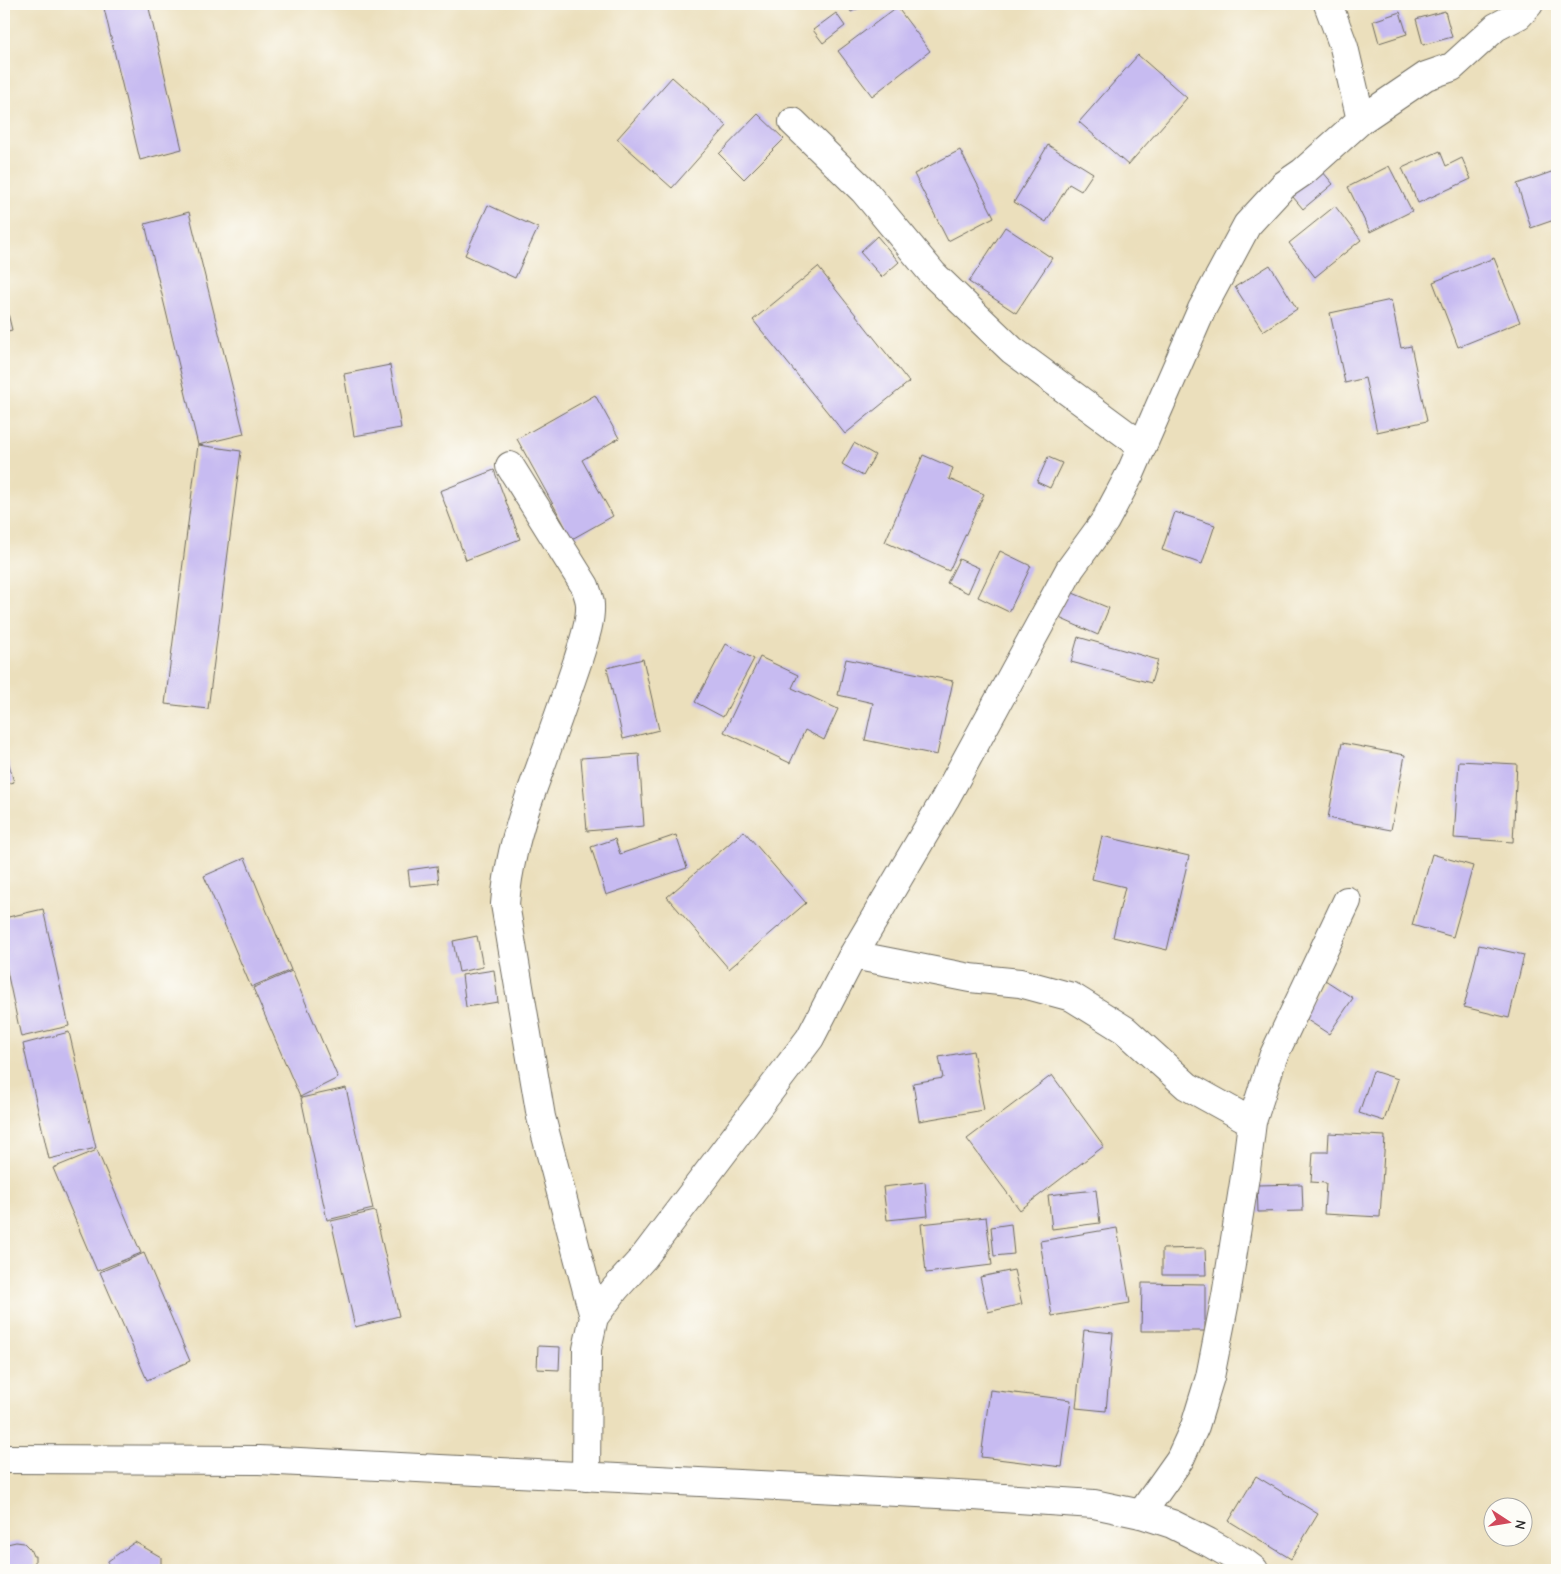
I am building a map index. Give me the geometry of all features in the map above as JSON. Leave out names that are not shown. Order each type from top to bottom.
[{"type":"street","points":[[1328,4],[1344,47],[1361,120]]},
{"type":"street","points":[[586,1477],[587,1349],[594,1317],[615,1289],[644,1256],[810,1038],[853,956],[945,799],[1070,569],[1104,520],[1130,472],[1202,309],[1247,224],[1284,185],[1303,172],[1361,120],[1426,76],[1452,67],[1496,28],[1519,15],[1529,4]]},
{"type":"street","points":[[794,122],[864,191],[933,274],[1012,350],[1142,446]]},
{"type":"street","points":[[510,466],[585,586],[590,604],[589,621],[584,641],[548,750],[530,794],[513,854],[507,878],[505,904],[541,1117],[594,1317]]},
{"type":"street","points":[[1141,1514],[1180,1459],[1195,1426],[1210,1377],[1232,1261],[1252,1122],[1273,1057],[1347,901]]},
{"type":"street","points":[[853,956],[970,978],[1020,983],[1072,997],[1125,1030],[1187,1086],[1252,1122]]},
{"type":"street","points":[[4,1459],[259,1460],[949,1495],[1085,1504],[1141,1514],[1172,1524],[1242,1561],[1254,1570]]},
{"type":"building","points":[[103,4],[148,4],[182,149],[140,160]]},
{"type":"building","points":[[847,4],[867,4],[851,12]]},
{"type":"building","points":[[897,7],[930,51],[872,96],[838,51]]},
{"type":"building","points":[[1445,11],[1452,37],[1423,45],[1416,19]]},
{"type":"building","points":[[1400,12],[1407,34],[1379,43],[1373,21]]},
{"type":"building","points":[[836,13],[845,26],[823,43],[813,30]]},
{"type":"building","points":[[1138,55],[1187,98],[1128,165],[1079,122]]},
{"type":"building","points":[[672,77],[727,126],[672,188],[617,139]]},
{"type":"building","points":[[758,114],[784,139],[744,179],[719,154]]},
{"type":"building","points":[[1048,145],[1093,173],[1081,191],[1069,184],[1046,222],[1014,202]]},
{"type":"building","points":[[960,150],[994,217],[948,241],[914,174]]},
{"type":"building","points":[[1440,151],[1446,166],[1462,158],[1471,179],[1418,203],[1402,168]]},
{"type":"building","points":[[1317,165],[1333,184],[1303,209],[1288,191]]},
{"type":"building","points":[[1389,166],[1412,211],[1370,232],[1348,187]]},
{"type":"building","points":[[1557,170],[1557,219],[1531,228],[1517,184]]},
{"type":"building","points":[[488,205],[538,228],[515,278],[465,255]]},
{"type":"building","points":[[1335,206],[1361,240],[1315,277],[1289,243]]},
{"type":"building","points":[[189,212],[244,434],[198,445],[145,224]]},
{"type":"building","points":[[1005,227],[1052,258],[1016,313],[969,282]]},
{"type":"building","points":[[877,236],[899,262],[882,277],[860,252]]},
{"type":"building","points":[[1494,258],[1520,322],[1458,347],[1433,282]]},
{"type":"building","points":[[1270,265],[1297,309],[1263,331],[1235,287]]},
{"type":"building","points":[[818,267],[909,382],[845,434],[753,320]]},
{"type":"building","points":[[4,297],[12,330],[4,332]]},
{"type":"building","points":[[1391,300],[1401,348],[1411,346],[1427,421],[1377,432],[1365,378],[1345,383],[1330,313]]},
{"type":"building","points":[[390,365],[401,428],[354,436],[344,374]]},
{"type":"building","points":[[595,395],[619,438],[582,460],[613,516],[572,539],[517,439]]},
{"type":"building","points":[[854,443],[875,455],[863,476],[842,464]]},
{"type":"building","points":[[198,445],[241,451],[208,709],[165,704]]},
{"type":"building","points":[[923,455],[953,468],[949,479],[984,494],[949,571],[885,542]]},
{"type":"building","points":[[1048,457],[1062,463],[1050,488],[1037,482]]},
{"type":"building","points":[[494,470],[520,539],[466,560],[440,491]]},
{"type":"building","points":[[1175,512],[1215,525],[1202,564],[1162,550]]},
{"type":"building","points":[[1000,551],[1031,566],[1009,612],[978,597]]},
{"type":"building","points":[[959,559],[979,568],[968,593],[947,583]]},
{"type":"building","points":[[1068,591],[1109,608],[1098,635],[1057,617]]},
{"type":"building","points":[[1078,637],[1158,660],[1151,683],[1071,662]]},
{"type":"building","points":[[726,644],[754,659],[723,717],[695,702]]},
{"type":"building","points":[[760,657],[798,675],[792,688],[838,709],[824,740],[805,730],[790,763],[724,732]]},
{"type":"building","points":[[643,659],[659,730],[623,739],[607,668]]},
{"type":"building","points":[[846,659],[953,681],[937,755],[865,740],[873,703],[838,695]]},
{"type":"building","points":[[1342,743],[1405,755],[1391,830],[1328,818]]},
{"type":"building","points":[[4,747],[14,782],[4,785]]},
{"type":"building","points":[[639,754],[644,826],[587,831],[581,758]]},
{"type":"building","points":[[1459,761],[1517,764],[1513,842],[1454,838]]},
{"type":"building","points":[[744,831],[806,903],[729,969],[667,897]]},
{"type":"building","points":[[676,835],[687,868],[606,895],[591,847],[615,839],[620,854]]},
{"type":"building","points":[[1102,836],[1189,856],[1167,950],[1113,937],[1125,887],[1092,879]]},
{"type":"building","points":[[1432,854],[1473,866],[1453,937],[1412,925]]},
{"type":"building","points":[[245,858],[291,970],[251,987],[204,876]]},
{"type":"building","points":[[437,866],[439,883],[410,886],[408,870]]},
{"type":"building","points":[[43,909],[69,1026],[21,1037],[4,957],[4,918]]},
{"type":"building","points":[[477,936],[483,967],[459,972],[453,941]]},
{"type":"building","points":[[1479,945],[1524,955],[1509,1018],[1464,1007]]},
{"type":"building","points":[[494,970],[498,1002],[466,1007],[462,975]]},
{"type":"building","points":[[292,971],[338,1078],[300,1097],[253,988]]},
{"type":"building","points":[[1325,980],[1353,998],[1329,1034],[1301,1016]]},
{"type":"building","points":[[69,1032],[96,1148],[49,1159],[23,1044]]},
{"type":"building","points":[[973,1051],[984,1110],[919,1121],[913,1083],[943,1078],[939,1057]]},
{"type":"building","points":[[1373,1071],[1398,1079],[1384,1121],[1359,1113]]},
{"type":"building","points":[[1052,1075],[1104,1146],[1020,1210],[967,1139]]},
{"type":"building","points":[[346,1088],[373,1209],[327,1220],[301,1098]]},
{"type":"building","points":[[1329,1133],[1385,1136],[1380,1217],[1324,1214],[1326,1183],[1311,1182],[1313,1152],[1328,1152]]},
{"type":"building","points":[[97,1150],[141,1253],[97,1271],[53,1168]]},
{"type":"building","points":[[925,1182],[928,1216],[887,1220],[883,1187]]},
{"type":"building","points":[[1302,1184],[1303,1211],[1258,1212],[1257,1185]]},
{"type":"building","points":[[1096,1190],[1100,1223],[1052,1229],[1048,1195]]},
{"type":"building","points":[[375,1211],[399,1316],[355,1327],[331,1221]]},
{"type":"building","points":[[986,1217],[992,1265],[926,1273],[921,1224]]},
{"type":"building","points":[[1011,1224],[1014,1254],[994,1256],[991,1227]]},
{"type":"building","points":[[1117,1228],[1130,1303],[1052,1316],[1040,1241]]},
{"type":"building","points":[[1205,1248],[1206,1275],[1162,1275],[1162,1249]]},
{"type":"building","points":[[144,1253],[190,1361],[147,1380],[100,1272]]},
{"type":"building","points":[[1014,1270],[1022,1304],[988,1312],[980,1277]]},
{"type":"building","points":[[1142,1283],[1205,1284],[1205,1331],[1141,1331]]},
{"type":"building","points":[[1084,1330],[1113,1333],[1106,1411],[1076,1408]]},
{"type":"building","points":[[538,1346],[560,1347],[559,1370],[537,1369]]},
{"type":"building","points":[[990,1390],[1071,1400],[1062,1467],[981,1457]]},
{"type":"building","points":[[1256,1476],[1318,1514],[1291,1559],[1229,1521]]},
{"type":"building","points":[[135,1542],[161,1557],[161,1570],[109,1570],[108,1561]]},
{"type":"building","points":[[24,1543],[30,1549],[33,1556],[35,1556],[35,1570],[4,1570],[4,1547],[7,1544]]}]
